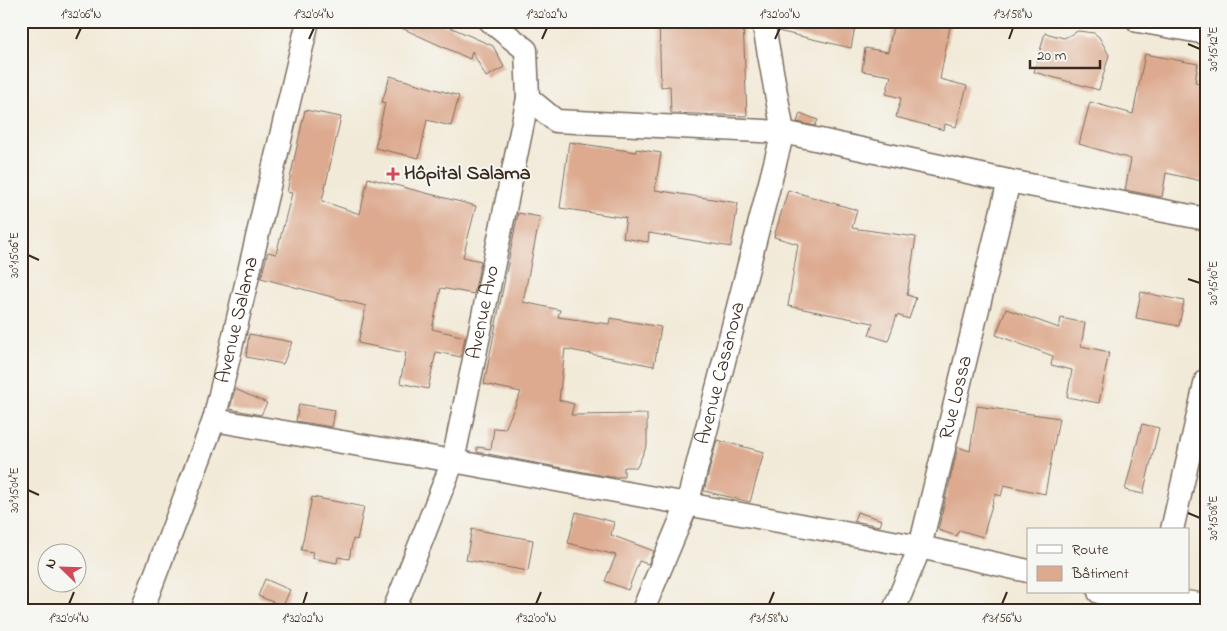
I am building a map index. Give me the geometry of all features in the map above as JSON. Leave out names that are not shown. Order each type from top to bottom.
[{"type":"street","name":"Avenue Salama","points":[[142,610],[214,420],[308,21]]},
{"type":"street","name":"Avenue Avo","points":[[394,610],[453,461],[528,98],[526,50],[490,21]]},
{"type":"street","points":[[763,21],[783,132]]},
{"type":"street","points":[[1138,21],[1206,33]]},
{"type":"street","points":[[528,98],[556,121],[783,132],[1009,181],[1206,219]]},
{"type":"street","name":"Avenue Casanova","points":[[643,610],[687,505],[783,132]]},
{"type":"street","name":"Rue Lossa","points":[[894,610],[920,547],[1009,181]]},
{"type":"street","points":[[1172,528],[1206,380]]},
{"type":"street","points":[[214,420],[453,461],[920,547],[1027,571]]},
{"type":"street","points":[[1106,594],[1122,599],[1206,605]]},
{"type":"building","points":[[386,21],[436,21],[493,46],[504,67],[486,77],[472,51],[470,59]]},
{"type":"building","points":[[659,21],[743,21],[747,116],[671,113],[670,86],[661,87]]},
{"type":"building","points":[[776,21],[856,21],[851,48],[778,31]]},
{"type":"building","points":[[894,21],[951,21],[940,79],[967,86],[956,127],[945,124],[944,130],[896,117],[901,98],[886,94],[891,76],[862,71],[865,48],[888,52]]},
{"type":"building","points":[[1078,31],[1094,33],[1099,37],[1109,55],[1099,90],[1034,72],[1045,33],[1064,38]]},
{"type":"building","points":[[1145,54],[1198,64],[1195,82],[1206,84],[1206,182],[1166,173],[1162,197],[1125,190],[1131,159],[1079,144],[1090,102],[1133,114]]},
{"type":"building","points":[[390,76],[459,96],[451,126],[427,120],[419,158],[375,148],[385,103],[382,102]]},
{"type":"building","points":[[305,110],[341,117],[322,201],[360,214],[368,178],[476,206],[463,257],[481,261],[474,294],[441,288],[432,329],[465,337],[461,357],[436,352],[428,389],[400,383],[406,353],[358,343],[366,306],[261,278],[268,252],[276,254],[292,193],[287,192]]},
{"type":"building","points":[[800,113],[818,120],[815,126],[797,122]]},
{"type":"building","points":[[569,142],[636,152],[636,149],[661,153],[655,190],[738,203],[731,247],[649,233],[648,242],[623,238],[626,218],[560,208]]},
{"type":"building","points":[[788,190],[857,210],[852,228],[916,237],[907,295],[916,298],[909,319],[897,315],[888,341],[869,335],[873,323],[788,306],[798,244],[774,237]]},
{"type":"building","points":[[518,213],[540,217],[523,302],[560,310],[558,317],[609,324],[610,318],[661,327],[654,366],[565,349],[559,400],[574,404],[571,415],[647,414],[647,445],[637,467],[624,467],[624,477],[611,477],[477,452],[477,447],[491,449],[494,428],[505,429],[521,392],[484,384]]},
{"type":"building","points":[[1141,292],[1184,301],[1179,326],[1136,318]]},
{"type":"building","points":[[1006,309],[1059,328],[1061,318],[1085,323],[1081,346],[1109,352],[1099,403],[1067,397],[1072,370],[1051,365],[1053,356],[996,335]]},
{"type":"building","points":[[249,334],[292,342],[283,364],[246,357]]},
{"type":"building","points":[[235,389],[267,403],[261,415],[230,409]]},
{"type":"building","points":[[299,404],[335,410],[332,427],[296,421]]},
{"type":"building","points":[[977,406],[1059,418],[1045,494],[1004,485],[1001,496],[995,494],[983,537],[959,530],[957,536],[938,530],[958,447],[970,451]]},
{"type":"building","points":[[1142,424],[1159,428],[1143,494],[1125,490]]},
{"type":"building","points":[[717,440],[764,452],[750,502],[704,491]]},
{"type":"building","points":[[312,497],[364,507],[357,540],[353,539],[349,559],[338,557],[337,563],[312,558],[313,552],[301,550]]},
{"type":"building","points":[[576,512],[614,522],[611,535],[654,551],[648,564],[639,561],[628,590],[605,581],[616,555],[568,543]]},
{"type":"building","points":[[857,512],[882,520],[880,526],[854,521]]},
{"type":"building","points":[[472,529],[533,540],[528,571],[466,560]]},
{"type":"building","points":[[265,579],[290,590],[283,606],[258,596]]},
{"type":"place","name":"Hôpital Salama","points":[[393,174]]}]
